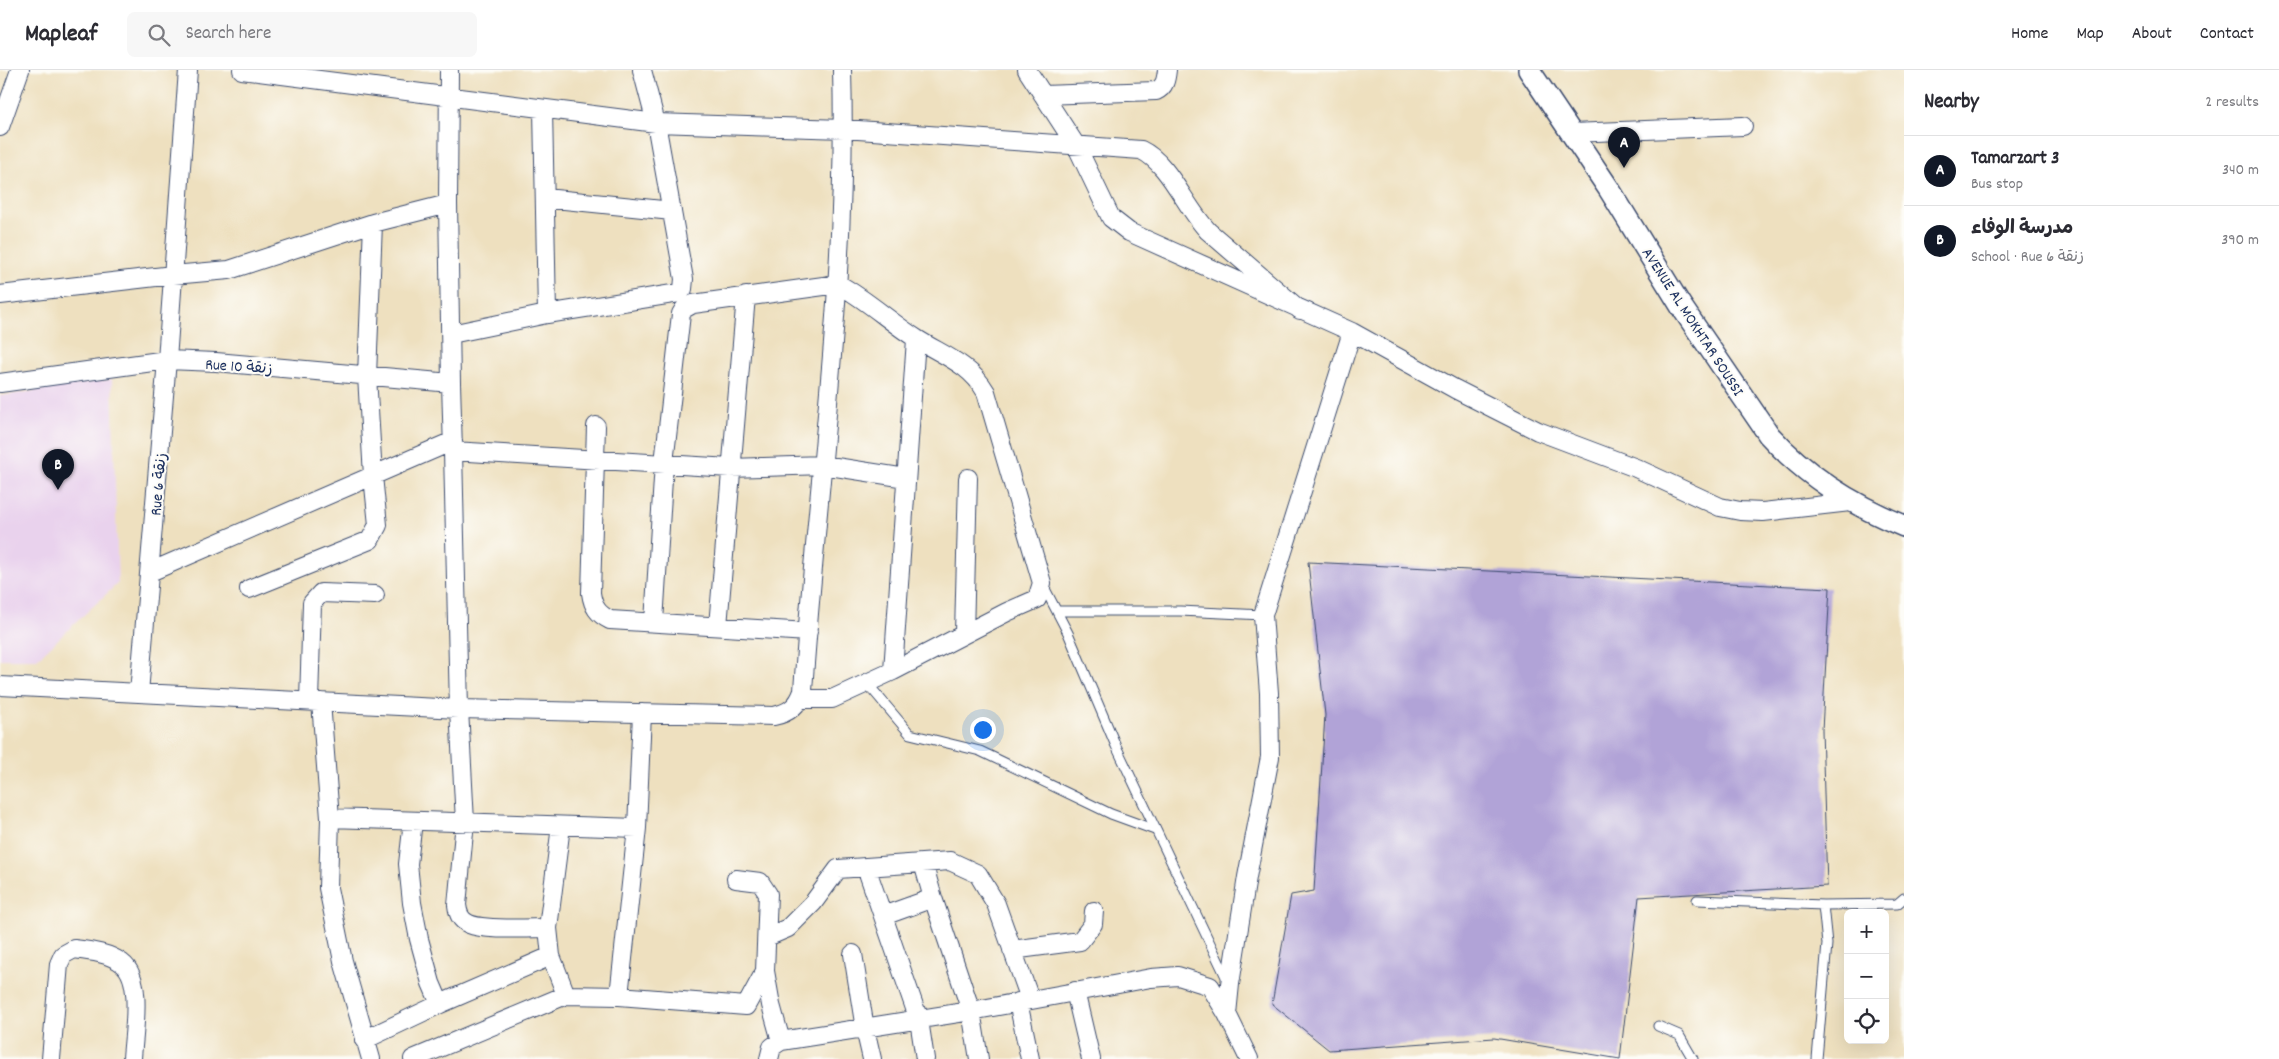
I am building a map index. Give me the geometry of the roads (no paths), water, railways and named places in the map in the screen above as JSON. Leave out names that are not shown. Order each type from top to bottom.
[{"type":"street","points":[[0,127],[20,70]]},
{"type":"street","name":"Rue 6 زنقة","points":[[139,693],[167,360],[188,70]]},
{"type":"street","points":[[242,70],[296,74],[449,97],[656,123],[844,130],[1141,150],[1152,155],[1201,224],[1300,310]]},
{"type":"street","points":[[449,70],[448,204],[451,383],[459,709],[465,822],[456,905],[458,914],[463,920],[478,927],[548,928]]},
{"type":"street","points":[[451,334],[547,314],[678,293],[682,289],[684,279],[656,123],[642,70]]},
{"type":"street","points":[[0,686],[459,709],[774,716],[789,711],[800,700],[803,692],[838,284],[844,130],[842,70]]},
{"type":"street","points":[[1027,70],[1077,147],[1106,210],[1116,224],[1129,232],[1352,332],[1455,390],[1538,431],[1636,468],[1720,507],[1740,511],[1762,512],[1850,502]]},
{"type":"street","points":[[1043,95],[1156,91],[1163,87],[1167,70]]},
{"type":"street","name":"AVENUE AL MOKHTAR SOUSSI","points":[[1529,70],[1609,188],[1681,306],[1769,435],[1817,480],[1850,502],[1904,526]]},
{"type":"street","points":[[543,108],[547,314]]},
{"type":"street","points":[[1572,133],[1743,126]]},
{"type":"street","points":[[545,198],[672,211]]},
{"type":"street","points":[[0,295],[229,270],[374,223],[448,204]]},
{"type":"street","points":[[249,589],[370,540],[378,525],[367,376],[374,223]]},
{"type":"street","points":[[654,622],[664,463],[681,314],[684,309],[693,304],[838,284],[855,293],[916,339],[967,368],[978,379],[986,392],[1042,583],[1037,599],[1007,612],[892,671],[832,699],[800,700]]},
{"type":"street","points":[[718,626],[746,296]]},
{"type":"street","points":[[1227,1014],[1230,984],[1255,830],[1270,758],[1269,694],[1263,615],[1352,332]]},
{"type":"street","points":[[892,671],[916,339]]},
{"type":"street","name":"Rue 10 زنقة","points":[[0,383],[167,360],[216,362],[451,383]]},
{"type":"street","points":[[596,426],[591,593],[595,608],[604,617],[610,620],[808,632]]},
{"type":"street","points":[[150,572],[373,476],[453,446],[730,468],[823,465],[906,478]]},
{"type":"street","points":[[964,634],[968,478]]},
{"type":"street","points":[[371,1059],[364,1040],[343,961],[328,888],[330,818],[315,702],[312,602],[320,593],[375,595]]},
{"type":"street","points":[[619,996],[637,828],[642,713]]},
{"type":"street","points":[[330,818],[637,828]]},
{"type":"street","points":[[413,821],[408,864],[412,903],[430,983],[440,1004]]},
{"type":"street","points":[[561,826],[548,928],[551,956],[566,995]]},
{"type":"street","points":[[767,937],[788,928],[813,903],[838,869],[950,861],[978,874],[996,904],[1012,950],[1024,1001],[1030,1059]]},
{"type":"street","points":[[923,863],[971,1011],[980,1059]]},
{"type":"street","points":[[866,867],[919,1020],[925,1059]]},
{"type":"street","points":[[736,879],[760,882],[768,894],[765,971],[771,1005],[781,1041]]},
{"type":"street","points":[[884,916],[933,898]]},
{"type":"street","points":[[1012,950],[1080,940],[1092,924],[1094,911]]},
{"type":"street","points":[[51,1059],[59,964],[63,955],[74,949],[114,958],[129,971],[135,991],[132,1059]]},
{"type":"street","points":[[853,954],[865,1029],[872,1059]]},
{"type":"street","points":[[364,1040],[440,1004],[551,956]]},
{"type":"street","points":[[413,1059],[566,995],[619,996],[746,1006],[765,971]]},
{"type":"street","points":[[769,1059],[772,1047],[781,1041],[919,1020],[1075,991],[1178,976],[1210,986],[1227,1014],[1249,1059]]},
{"type":"street","points":[[1075,991],[1091,1059]]},
{"type":"lane","points":[[1042,583],[1068,632],[1116,746],[1230,984]]},
{"type":"lane","points":[[1057,611],[1180,610],[1263,615]]},
{"type":"lane","points":[[867,683],[910,734],[980,751],[1112,814],[1155,830]]},
{"type":"lane","points":[[1698,900],[1823,905],[1897,904],[1904,898]]},
{"type":"lane","points":[[1817,1059],[1827,944],[1823,905]]},
{"type":"lane","points":[[1658,1026],[1678,1035],[1694,1059]]},
{"type":"place","name":"Tamarzart 3","points":[[1624,168]]},
{"type":"place","name":"مدرسة الوفاء","points":[[58,490]]}]
